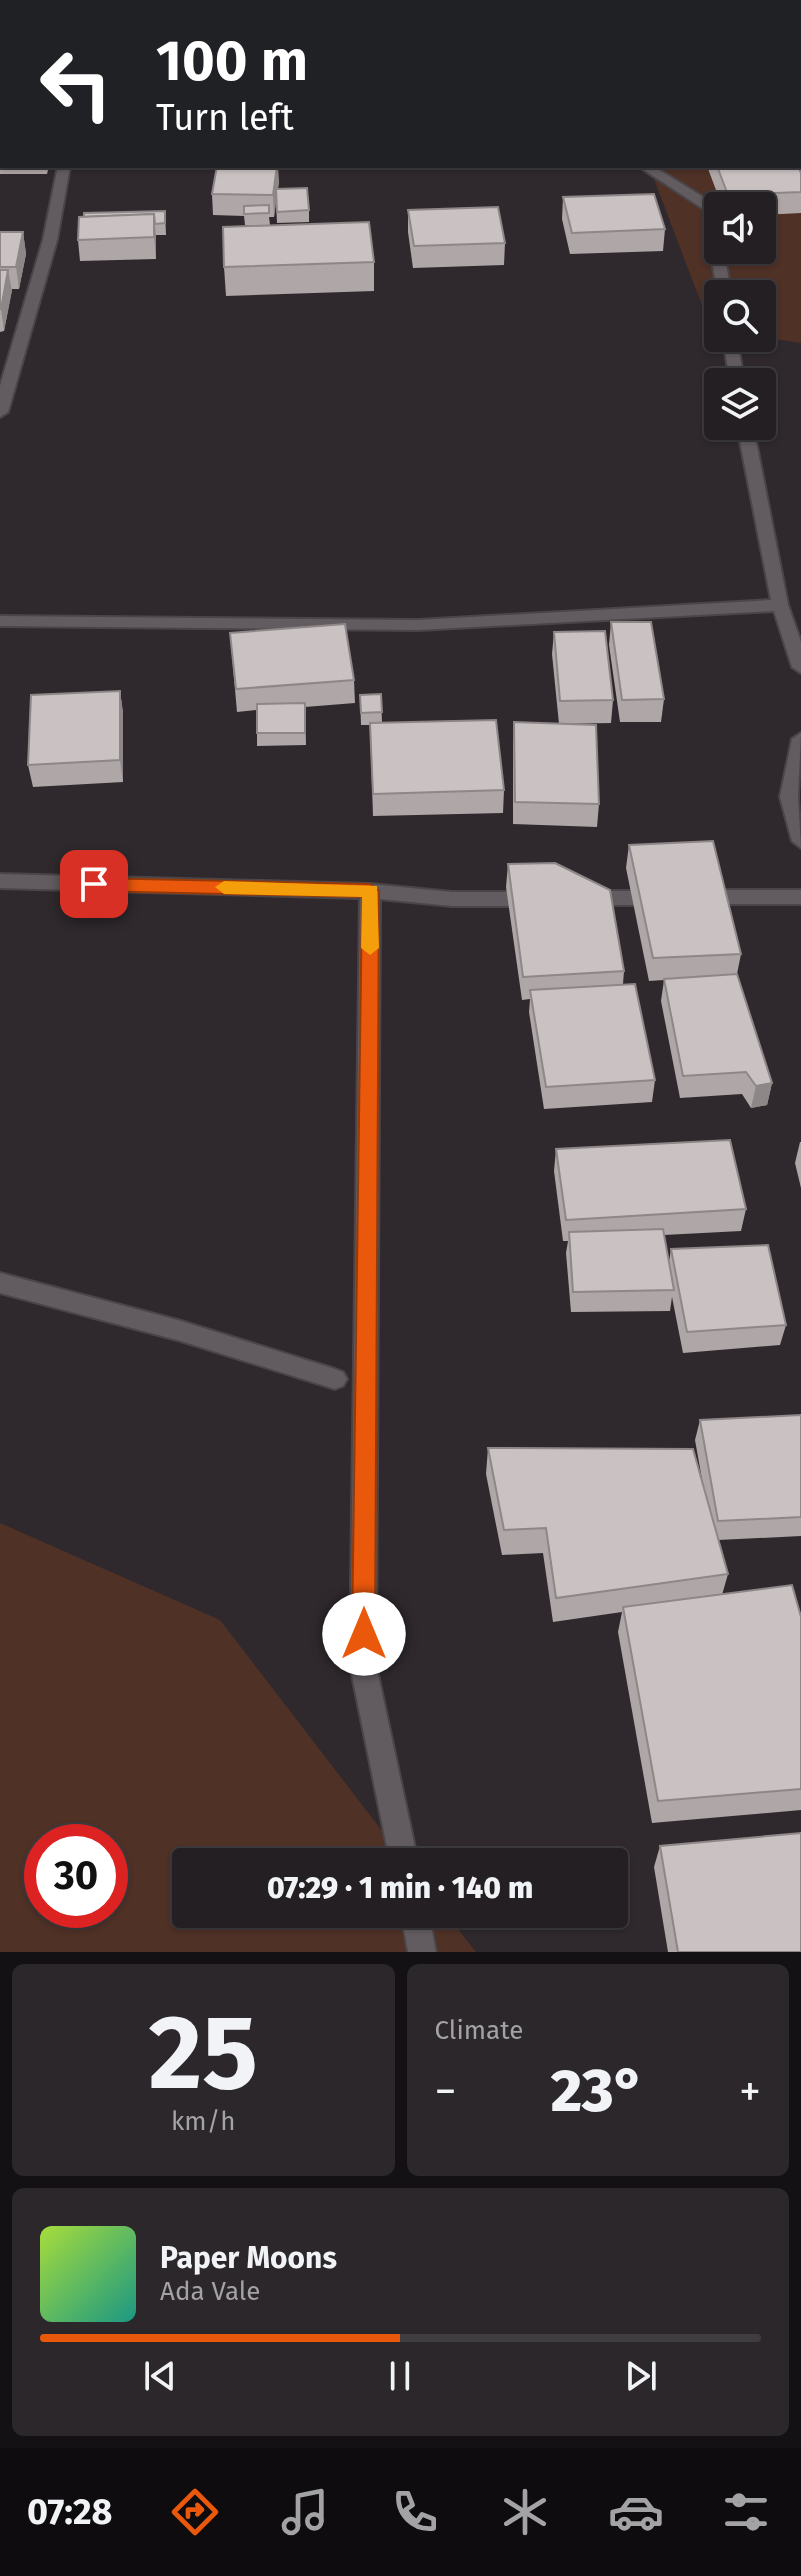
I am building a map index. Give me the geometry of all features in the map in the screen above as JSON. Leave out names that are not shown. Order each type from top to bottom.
[{"type":"street","points":[[0,412],[50,240],[64,168]]},
{"type":"street","points":[[647,168],[711,208],[722,280]]},
{"type":"street","points":[[748,440],[780,605],[801,667]]},
{"type":"street","points":[[0,621],[418,625],[780,605]]},
{"type":"street","points":[[801,739],[789,797],[801,841]]},
{"type":"street","points":[[0,881],[370,891],[452,899],[801,897]]},
{"type":"street","points":[[370,891],[363,1665],[401,1848]]},
{"type":"street","points":[[0,1283],[181,1331],[335,1379]]},
{"type":"street","points":[[418,1928],[422,1952]]},
{"type":"shaded area","points":[[650,168],[801,168],[801,343],[776,339],[776,280],[704,280],[704,311]]},
{"type":"shaded area","points":[[0,1523],[220,1620],[395,1848],[172,1848],[172,1928],[457,1928],[476,1952],[0,1952]]},
{"type":"building","points":[[217,168],[277,168],[273,195],[212,194]]},
{"type":"building","points":[[718,168],[799,168],[801,192],[727,192]]},
{"type":"building","points":[[307,188],[309,210],[277,212],[276,189]]},
{"type":"building","points":[[654,194],[665,229],[572,233],[563,197]]},
{"type":"building","points":[[269,205],[269,213],[244,214],[244,206]]},
{"type":"building","points":[[498,207],[505,243],[414,246],[408,210]]},
{"type":"building","points":[[165,211],[165,223],[155,224],[154,214],[84,217],[84,213]]},
{"type":"building","points":[[154,214],[154,237],[78,240],[79,217]]},
{"type":"building","points":[[369,222],[374,262],[224,267],[223,227]]},
{"type":"building","points":[[0,232],[23,232],[16,267],[0,267]]},
{"type":"building","points":[[0,270],[8,270],[1,309],[0,309]]},
{"type":"building","points":[[611,622],[651,622],[664,699],[622,700]]},
{"type":"building","points":[[345,624],[354,680],[236,689],[230,633]]},
{"type":"building","points":[[605,631],[613,700],[560,701],[554,632]]},
{"type":"building","points":[[120,691],[120,760],[28,765],[31,695]]},
{"type":"building","points":[[381,694],[382,712],[361,713],[360,695]]},
{"type":"building","points":[[305,703],[305,733],[257,733],[257,704]]},
{"type":"building","points":[[496,720],[504,790],[373,794],[370,723]]},
{"type":"building","points":[[514,722],[596,725],[599,804],[515,802]]},
{"type":"building","points":[[713,841],[741,954],[653,958],[629,845]]},
{"type":"building","points":[[555,863],[610,890],[624,971],[523,977],[508,864]]},
{"type":"building","points":[[737,974],[772,1083],[756,1086],[746,1072],[683,1076],[664,979]]},
{"type":"building","points":[[635,984],[655,1080],[546,1087],[530,990]]},
{"type":"building","points":[[730,1140],[746,1209],[566,1220],[556,1149]]},
{"type":"building","points":[[663,1229],[674,1290],[573,1292],[569,1232]]},
{"type":"building","points":[[768,1245],[786,1325],[687,1332],[671,1249]]},
{"type":"building","points":[[801,1415],[801,1517],[718,1521],[700,1420]]},
{"type":"building","points":[[488,1448],[693,1449],[728,1574],[556,1598],[546,1528],[504,1530]]},
{"type":"building","points":[[792,1585],[801,1617],[801,1789],[658,1801],[623,1607]]},
{"type":"building","points":[[801,1833],[801,1952],[678,1952],[660,1846]]},
{"type":"slow traffic","points":[[224,887],[370,891],[370,948]]},
{"type":"route","points":[[94,884],[370,891],[364,1634]]}]
